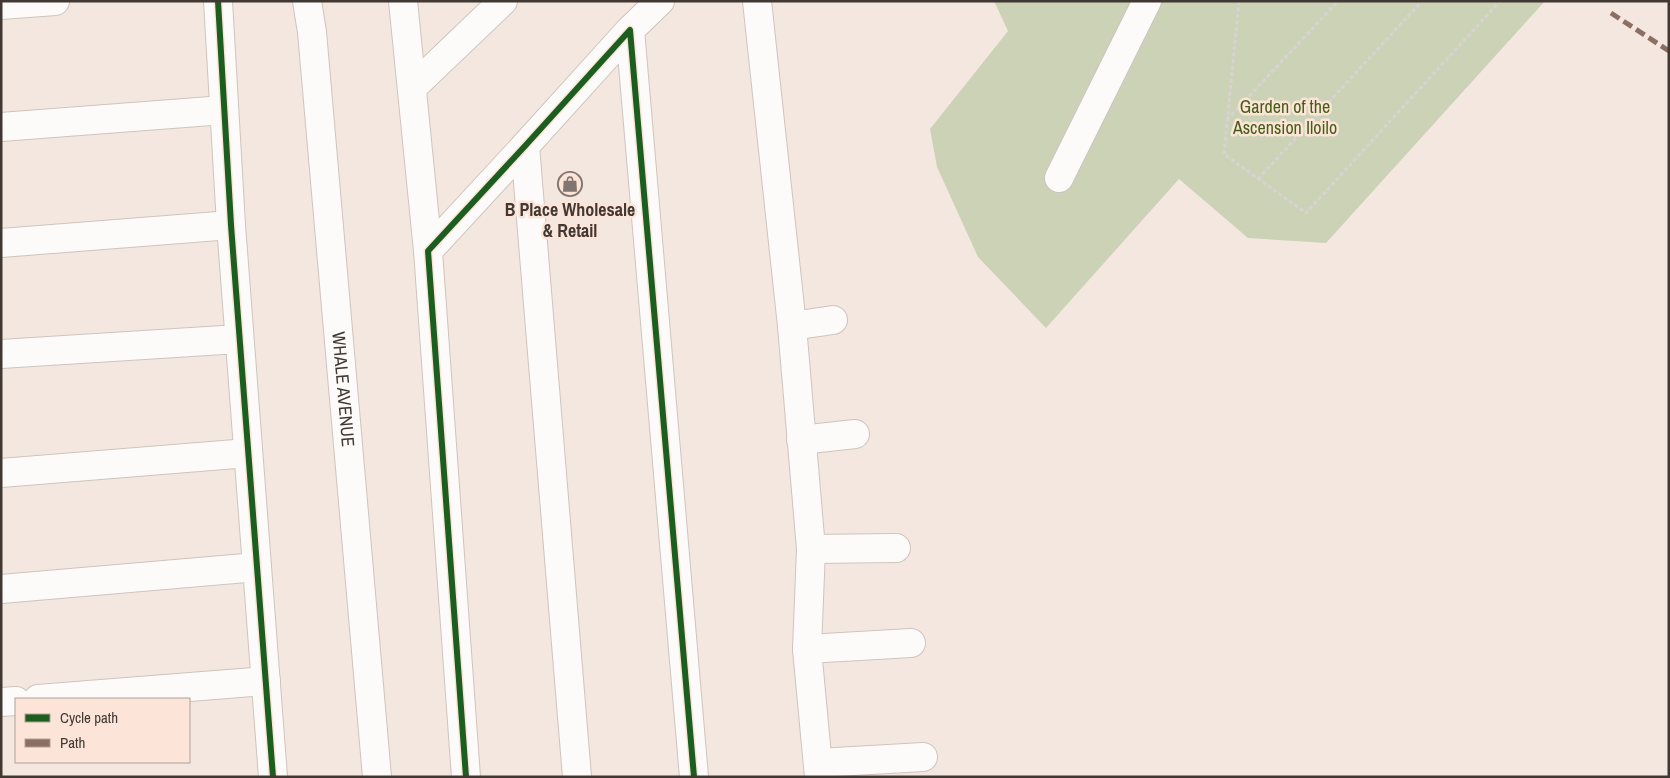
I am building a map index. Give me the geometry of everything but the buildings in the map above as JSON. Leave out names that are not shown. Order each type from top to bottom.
[{"type":"street","points":[[1,5],[55,1]]},
{"type":"street","points":[[218,1],[231,225],[273,777]]},
{"type":"street","name":"WHALE AVENUE","points":[[307,1],[312,32],[377,777]]},
{"type":"street","points":[[404,1],[428,251],[466,777]]},
{"type":"street","points":[[412,88],[503,1]]},
{"type":"street","points":[[428,251],[630,30],[660,1]]},
{"type":"street","points":[[757,1],[792,326],[811,549],[807,649],[818,770],[923,757]]},
{"type":"street","points":[[1059,178],[1147,1]]},
{"type":"street","points":[[630,30],[694,777]]},
{"type":"street","points":[[1,127],[224,110]]},
{"type":"street","points":[[525,146],[577,777]]},
{"type":"street","points":[[1,243],[231,225]]},
{"type":"street","points":[[792,326],[833,320]]},
{"type":"street","points":[[1,354],[240,339]]},
{"type":"street","points":[[801,440],[855,434]]},
{"type":"street","points":[[1,473],[248,453]]},
{"type":"street","points":[[811,549],[896,548]]},
{"type":"street","points":[[1,589],[257,567]]},
{"type":"street","points":[[807,649],[911,643]]},
{"type":"street","points":[[51,698],[266,681]]},
{"type":"street","points":[[1,702],[15,701]]},
{"type":"path","points":[[1238,1],[1224,154],[1306,213],[1500,1]]},
{"type":"path","points":[[1227,120],[1338,1]]},
{"type":"path","points":[[1258,179],[1422,1]]},
{"type":"green space","name":"Garden of the Ascension Iloilo","points":[[994,1],[1545,1],[1326,243],[1248,238],[1179,179],[1046,328],[978,257],[937,167],[930,129],[1008,31]]},
{"type":"marked path","points":[[1611,13],[1669,51]]},
{"type":"cycle path","points":[[218,1],[231,225],[273,777]]},
{"type":"cycle path","points":[[466,777],[428,251],[630,30],[694,777]]},
{"type":"place","name":"B Place Wholesale & Retail","points":[[570,184]]}]
